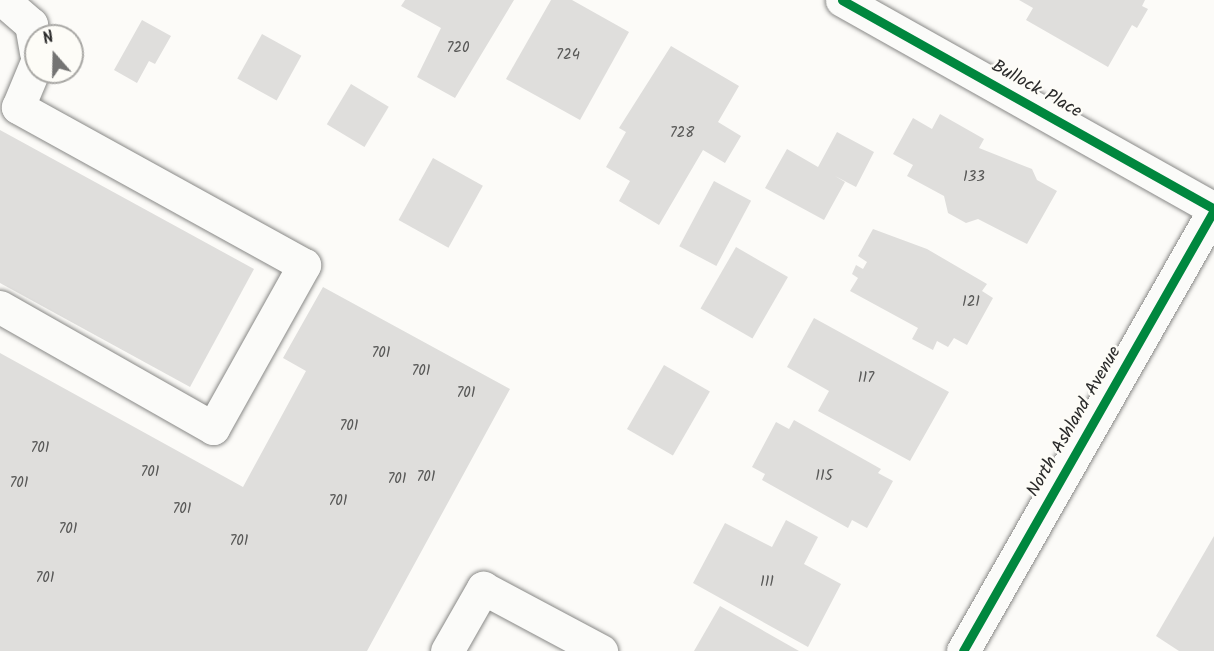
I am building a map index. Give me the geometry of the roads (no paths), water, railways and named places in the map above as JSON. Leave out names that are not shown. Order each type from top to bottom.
[{"type":"street","points":[[3,0],[31,24]]},
{"type":"street","name":"Bullock Place","points":[[842,0],[1214,210]]},
{"type":"street","points":[[0,307],[213,428],[304,265],[18,107],[28,84]]},
{"type":"street","name":"North Ashland Avenue","points":[[967,650],[1214,210]]},
{"type":"street","points":[[447,651],[483,588],[586,647]]}]
